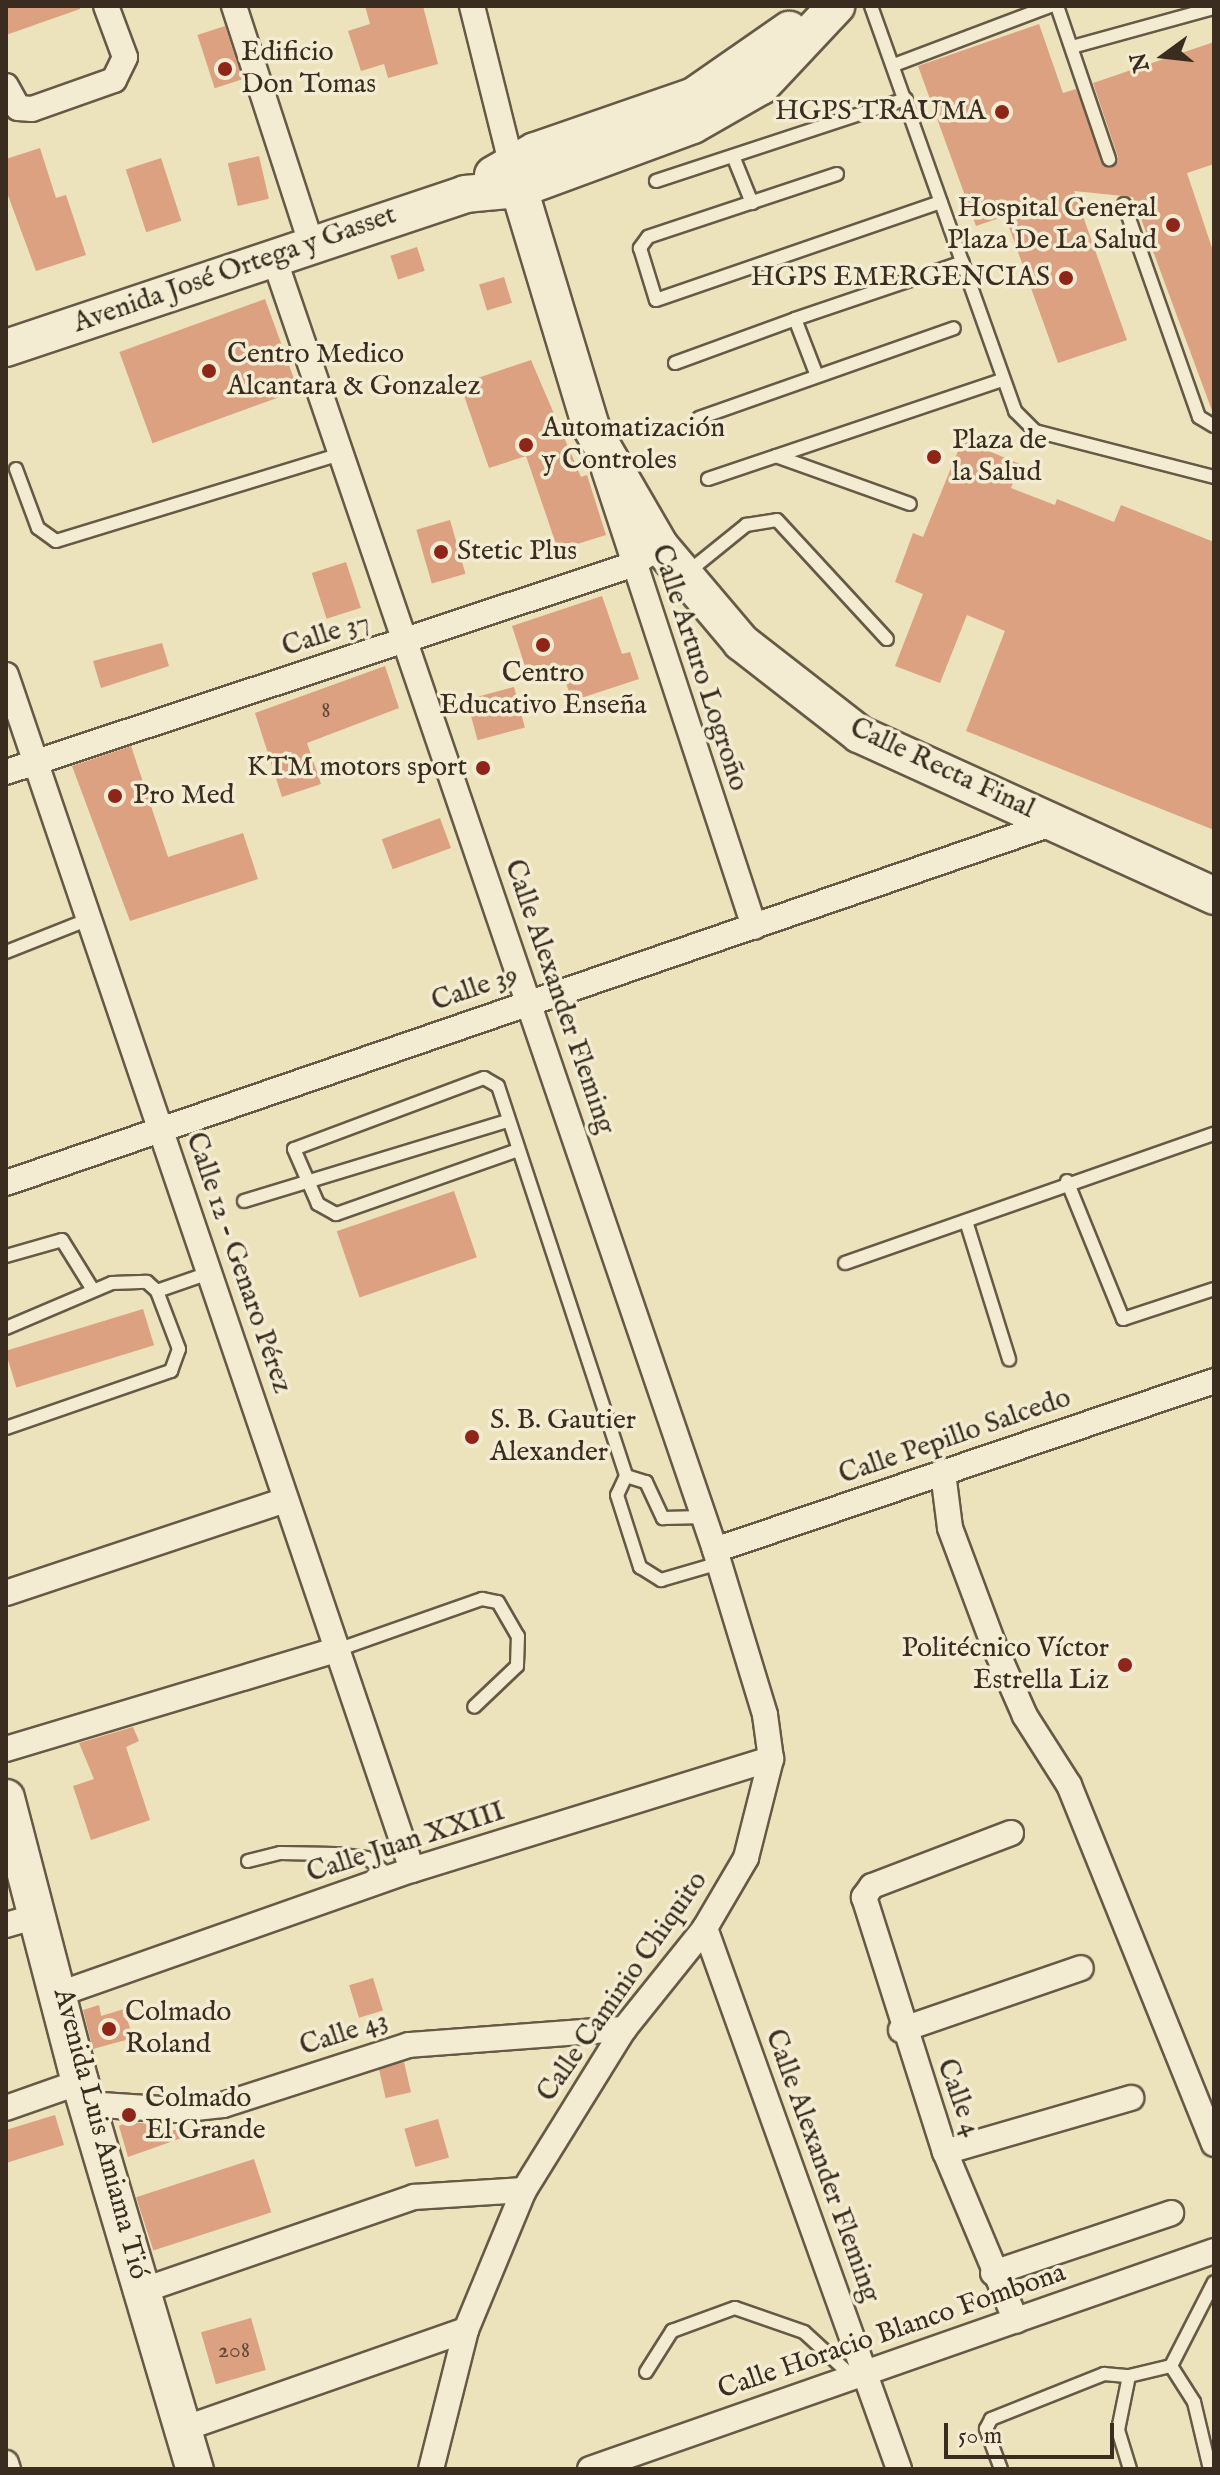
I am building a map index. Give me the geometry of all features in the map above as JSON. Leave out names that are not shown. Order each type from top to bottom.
[{"type":"main road","name":"Avenida José Ortega y Gasset","points":[[6,348],[515,175],[694,96],[761,54],[811,6]]},
{"type":"main road","name":"Avenida José Ortega y Gasset","points":[[515,175],[693,125],[737,101],[788,63],[836,6]]},
{"type":"main road","name":"Calle Recta Final","points":[[515,175],[591,427],[646,556],[683,577],[741,642],[859,734],[1214,896]]},
{"type":"main road","name":"Avenida Luis Amiama Tió","points":[[6,1798],[62,1993],[83,2093],[195,2469]]},
{"type":"street","points":[[6,86],[18,108],[32,109],[114,80],[125,57],[106,6]]},
{"type":"street","points":[[234,6],[311,243]]},
{"type":"street","points":[[472,6],[515,175]]},
{"type":"street","name":"Calle Alexander Fleming","points":[[274,258],[717,1556],[765,1715],[771,1759]]},
{"type":"street","name":"Calle 37","points":[[6,772],[405,640],[646,556]]},
{"type":"street","name":"Calle Arturo Logroño","points":[[646,556],[754,927]]},
{"type":"street","name":"Calle 12 - Genaro Pérez","points":[[6,675],[337,1650],[402,1874]]},
{"type":"street","name":"Calle 39","points":[[6,1183],[162,1132],[529,1002],[1054,823]]},
{"type":"street","name":"Calle Pepillo Salcedo","points":[[717,1556],[943,1473],[1214,1381]]},
{"type":"street","points":[[943,1473],[950,1528],[993,1643],[1025,1716],[1069,1785],[1214,2144]]},
{"type":"street","points":[[6,1593],[286,1500]]},
{"type":"street","points":[[6,1749],[337,1650]]},
{"type":"street","name":"Calle Juan XXIII","points":[[62,1993],[402,1874],[771,1759]]},
{"type":"street","name":"Calle Caminio Chiquito","points":[[431,2469],[466,2330],[524,2190],[624,2029],[705,1928],[746,1858],[771,1759]]},
{"type":"street","name":"Calle 4","points":[[1011,1833],[865,1889],[901,2030],[945,2152],[993,2273],[1016,2321]]},
{"type":"street","points":[[6,1925],[41,1915]]},
{"type":"street","name":"Calle Alexander Fleming","points":[[705,1928],[859,2376],[899,2469]]},
{"type":"street","points":[[901,2030],[1081,1968]]},
{"type":"street","name":"Calle 43","points":[[83,2093],[177,2110],[223,2105],[409,2045],[624,2029]]},
{"type":"street","points":[[6,2108],[83,2093]]},
{"type":"street","points":[[945,2152],[1131,2098]]},
{"type":"street","points":[[141,2291],[414,2197],[524,2190]]},
{"type":"street","points":[[993,2273],[1171,2213]]},
{"type":"street","name":"Calle Horacio Blanco Fombona","points":[[590,2469],[1214,2251]]},
{"type":"street","points":[[183,2429],[466,2330]]},
{"type":"street","points":[[6,2463],[8,2469]]},
{"type":"lane","points":[[871,6],[1015,411],[1035,431],[1214,477]]},
{"type":"lane","points":[[894,65],[1050,6]]},
{"type":"lane","points":[[1057,6],[1109,159]]},
{"type":"lane","points":[[1072,47],[1214,8]]},
{"type":"lane","points":[[656,181],[906,99]]},
{"type":"lane","points":[[733,156],[752,203]]},
{"type":"lane","points":[[837,174],[648,237],[640,248],[656,300],[941,202]]},
{"type":"lane","points":[[1124,204],[1199,417],[1214,426]]},
{"type":"lane","points":[[675,363],[963,262]]},
{"type":"lane","points":[[795,319],[817,376]]},
{"type":"lane","points":[[699,418],[954,328]]},
{"type":"lane","points":[[708,479],[1003,380]]},
{"type":"lane","points":[[16,469],[38,528],[56,541],[341,454]]},
{"type":"lane","points":[[776,456],[910,504]]},
{"type":"lane","points":[[683,577],[746,525],[777,520],[887,639]]},
{"type":"lane","points":[[6,952],[87,920]]},
{"type":"lane","points":[[518,1150],[336,1214],[305,1184],[294,1149],[302,1140],[484,1078],[498,1086],[626,1476],[617,1495],[640,1567],[661,1580],[717,1556]]},
{"type":"lane","points":[[244,1201],[508,1121]]},
{"type":"lane","points":[[845,1263],[966,1221],[1067,1181],[1213,1136]]},
{"type":"lane","points":[[1067,1181],[1123,1319],[1214,1289]]},
{"type":"lane","points":[[966,1221],[1009,1359]]},
{"type":"lane","points":[[6,1256],[62,1240],[93,1290]]},
{"type":"lane","points":[[6,1328],[93,1290],[133,1281],[157,1291],[209,1273]]},
{"type":"lane","points":[[6,1428],[171,1371],[179,1349],[157,1291]]},
{"type":"lane","points":[[626,1476],[646,1482],[663,1518],[704,1517]]},
{"type":"lane","points":[[337,1650],[482,1599],[498,1602],[518,1636],[517,1666],[474,1707]]},
{"type":"lane","points":[[248,1861],[280,1853],[335,1854],[367,1858],[402,1874]]},
{"type":"lane","points":[[1001,2469],[986,2429],[991,2419],[1104,2374],[1129,2376],[1171,2366],[1214,2282]]},
{"type":"lane","points":[[646,2372],[672,2331],[735,2308],[804,2332],[859,2376]]},
{"type":"lane","points":[[1171,2366],[1194,2402],[1210,2469]]},
{"type":"lane","points":[[1129,2376],[1118,2430],[1130,2469]]},
{"type":"building","points":[[6,6],[80,6],[80,9],[6,35]]},
{"type":"building","points":[[365,6],[423,6],[438,64],[388,78],[384,64],[361,71],[348,31],[370,24]]},
{"type":"building","points":[[1039,24],[1063,93],[1076,89],[1108,168],[1118,157],[1093,83],[1214,42],[1214,164],[1187,173],[1214,254],[1214,416],[1133,197],[1074,191],[1127,340],[1058,363],[1005,216],[976,226],[918,66]]},
{"type":"building","points":[[225,26],[242,79],[215,88],[197,35]]},
{"type":"building","points":[[40,148],[56,198],[66,195],[86,255],[36,271],[6,190],[6,159]]},
{"type":"building","points":[[259,156],[269,199],[238,206],[228,163]]},
{"type":"building","points":[[161,158],[181,221],[146,232],[126,169]]},
{"type":"building","points":[[417,247],[425,271],[398,279],[390,256]]},
{"type":"building","points":[[504,277],[512,303],[487,310],[479,285]]},
{"type":"building","name":"Centro Medico Alcantara & Gonzalez","points":[[265,299],[298,390],[153,443],[119,352]]},
{"type":"building","points":[[531,360],[581,477],[587,475],[606,535],[558,550],[526,456],[489,468],[460,384]]},
{"type":"building","points":[[967,442],[1020,464],[1011,488],[1055,505],[1057,499],[1114,522],[1121,505],[1214,542],[1214,830],[966,731],[1005,631],[967,615],[940,683],[895,666],[923,594],[895,582],[913,533],[923,537],[960,446]]},
{"type":"building","name":"Stetic Plus","points":[[450,520],[465,574],[432,583],[416,530]]},
{"type":"building","points":[[346,562],[361,608],[327,619],[312,573]]},
{"type":"building","points":[[602,596],[622,654],[630,652],[639,679],[572,701],[561,668],[529,679],[512,626]]},
{"type":"building","points":[[162,643],[169,666],[101,688],[93,661]]},
{"type":"building","points":[[385,666],[399,708],[307,743],[321,784],[282,797],[255,713]]},
{"type":"building","points":[[514,687],[525,728],[478,740],[467,700]]},
{"type":"building","points":[[131,746],[168,857],[243,833],[258,879],[130,921],[72,766]]},
{"type":"building","points":[[440,818],[451,848],[393,869],[382,839]]},
{"type":"building","points":[[454,1191],[477,1257],[360,1298],[337,1231]]},
{"type":"building","points":[[143,1309],[154,1345],[16,1387],[6,1351]]},
{"type":"building","points":[[133,1727],[139,1741],[126,1747],[150,1820],[91,1840],[73,1786],[94,1779],[79,1743]]},
{"type":"building","points":[[373,1978],[383,2011],[359,2018],[349,1985]]},
{"type":"building","name":"Colmado Roland","points":[[99,2005],[101,2016],[124,2009],[133,2038],[93,2049],[83,2010]]},
{"type":"building","points":[[404,2062],[411,2092],[386,2098],[379,2068]]},
{"type":"building","points":[[55,2115],[64,2145],[6,2163],[6,2130]]},
{"type":"building","points":[[438,2119],[449,2157],[415,2167],[404,2129]]},
{"type":"building","points":[[127,2122],[193,2134],[128,2157],[119,2126]]},
{"type":"building","points":[[254,2159],[271,2212],[153,2251],[136,2197]]},
{"type":"building","points":[[251,2318],[266,2370],[216,2384],[201,2332]]},
{"type":"place","name":"Edificio Don Tomas","points":[[225,69]]},
{"type":"place","name":"HGPS TRAUMA","points":[[1002,112]]},
{"type":"place","name":"Hospital General Plaza De La Salud","points":[[1173,225]]},
{"type":"place","name":"HGPS EMERGENCIAS","points":[[1066,278]]},
{"type":"place","name":"Centro Medico Alcantara & Gonzalez","points":[[209,371]]},
{"type":"place","name":"Automatización y Controles","points":[[526,445]]},
{"type":"place","name":"Plaza de la Salud","points":[[934,457]]},
{"type":"place","name":"Stetic Plus","points":[[441,552]]},
{"type":"place","name":"Centro Educativo Enseña","points":[[543,645]]},
{"type":"place","name":"KTM motors sport","points":[[483,768]]},
{"type":"place","name":"Pro Med","points":[[115,796]]},
{"type":"place","name":"S. B. Gautier Alexander","points":[[472,1437]]},
{"type":"place","name":"Politécnico Víctor Estrella Liz","points":[[1125,1665]]},
{"type":"place","name":"Colmado Roland","points":[[109,2029]]},
{"type":"place","name":"Colmado El Grande","points":[[129,2115]]}]
